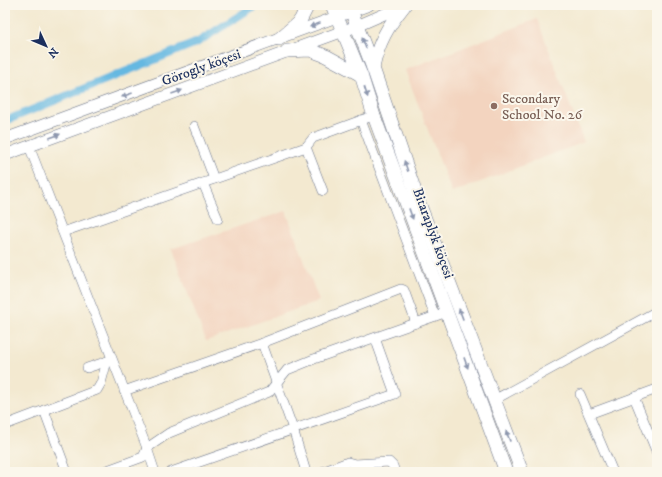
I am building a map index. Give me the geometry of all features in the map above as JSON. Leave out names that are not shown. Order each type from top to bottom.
[{"type":"highway","points":[[279,39],[300,21],[308,5]]},
{"type":"highway","points":[[373,68],[376,51],[390,24],[405,5]]},
{"type":"highway","name":"Bitaraplyk köçesi","points":[[350,8],[373,68],[419,203],[522,472]]},
{"type":"highway","name":"Bitaraplyk köçesi","points":[[334,11],[361,75],[441,314],[506,472]]},
{"type":"highway","points":[[286,51],[310,50],[326,56],[361,75]]},
{"type":"main road","name":"Görogly köçesi","points":[[5,140],[279,39],[334,11],[368,5]]},
{"type":"main road","name":"Görogly köçesi","points":[[5,155],[357,26],[405,5]]},
{"type":"street","points":[[63,232],[306,147],[313,138],[374,116]]},
{"type":"street","points":[[102,472],[143,457],[147,448],[169,433],[269,392],[287,370],[441,314],[361,120]]},
{"type":"street","points":[[194,126],[214,179]]},
{"type":"street","points":[[29,146],[63,232],[110,360],[147,448],[155,472]]},
{"type":"street","points":[[306,147],[323,191]]},
{"type":"street","points":[[204,182],[218,219]]},
{"type":"street","points":[[124,391],[262,343],[401,289],[404,290],[416,323]]},
{"type":"street","points":[[494,400],[657,311]]},
{"type":"street","points":[[171,472],[395,394],[375,338]]},
{"type":"street","points":[[262,343],[293,429],[306,472]]},
{"type":"street","points":[[87,368],[110,360]]},
{"type":"street","points":[[5,425],[97,390],[110,360]]},
{"type":"street","points":[[589,414],[657,388]]},
{"type":"street","points":[[580,394],[613,472]]},
{"type":"street","points":[[634,397],[657,453]]},
{"type":"street","points":[[44,410],[67,472]]},
{"type":"street","points":[[323,472],[348,462],[356,468],[389,462],[393,466],[395,472]]},
{"type":"shaded area","name":"Secondary School No. 26","points":[[537,19],[584,142],[452,193],[405,70]]},
{"type":"shaded area","points":[[286,211],[319,301],[206,341],[171,249]]},
{"type":"waterway","points":[[5,121],[198,42],[256,5]]},
{"type":"place","name":"Secondary School No. 26","points":[[494,106]]}]
